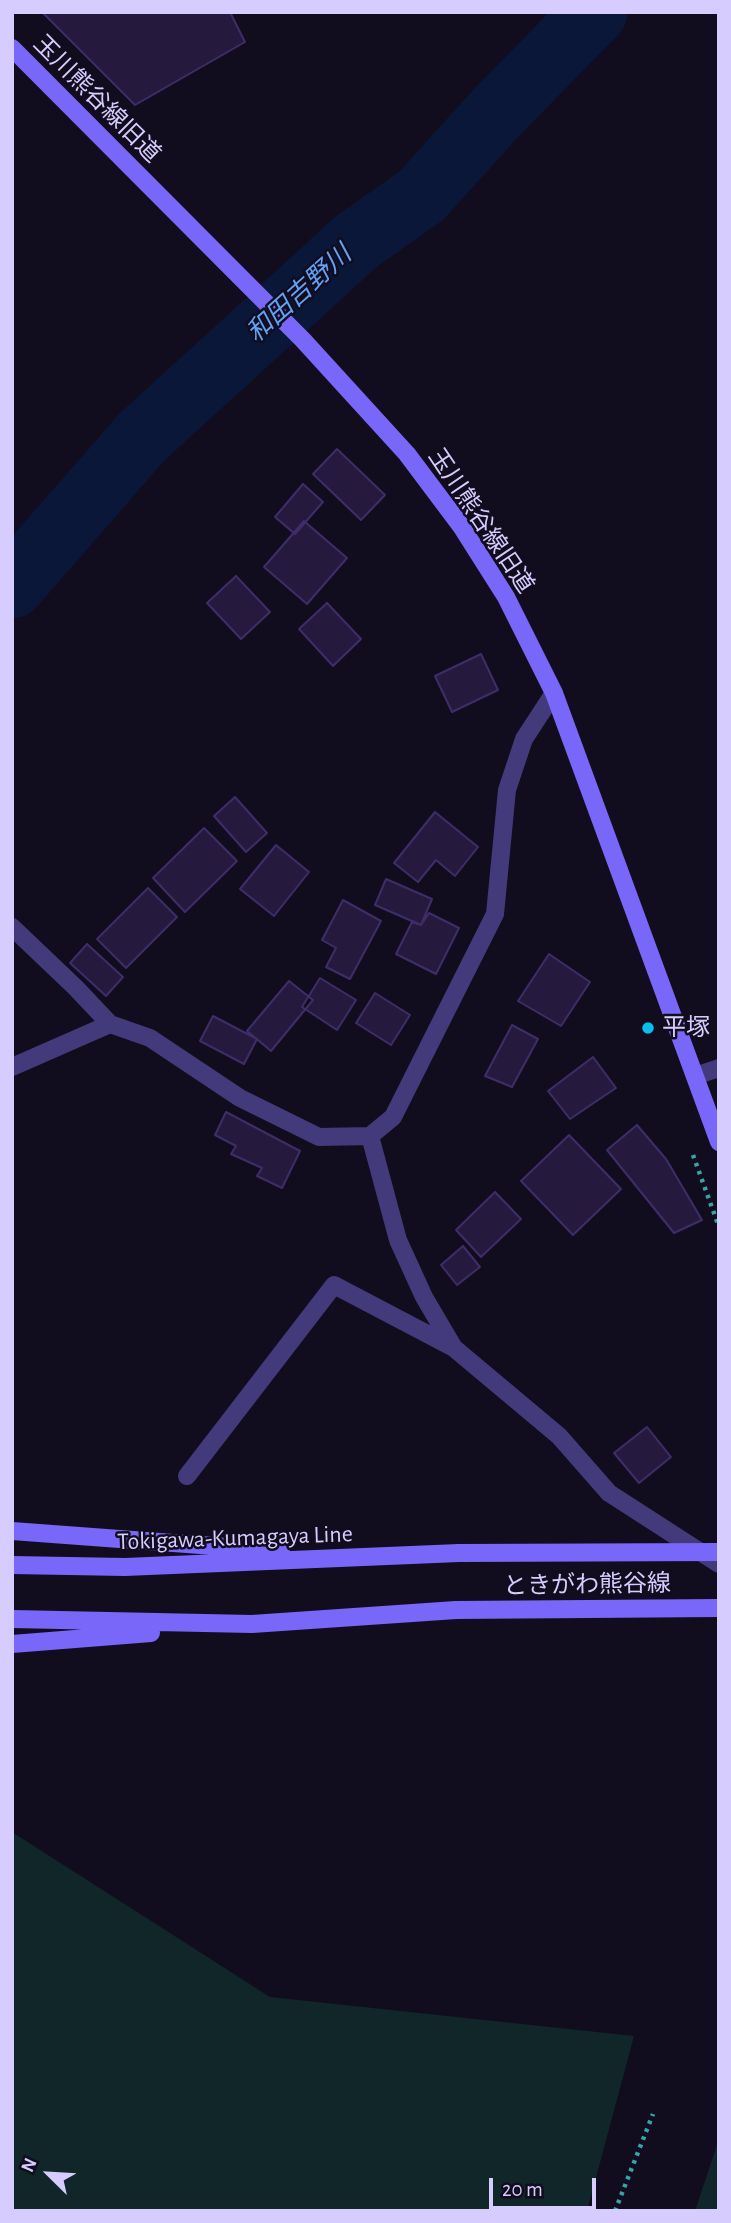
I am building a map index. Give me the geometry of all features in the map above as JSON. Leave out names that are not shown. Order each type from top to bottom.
[{"type":"main road","name":"玉川熊谷線旧道","points":[[12,48],[303,340],[407,454],[461,526],[506,597],[554,694],[719,1142]]},
{"type":"main road","points":[[12,1531],[363,1558]]},
{"type":"main road","name":"ときがわ熊谷線","points":[[459,1553],[719,1552]]},
{"type":"main road","name":"Tokigawa-Kumagaya Line","points":[[12,1565],[125,1567],[459,1553]]},
{"type":"main road","name":"ときがわ熊谷線","points":[[252,1624],[456,1610],[719,1608]]},
{"type":"main road","points":[[12,1619],[252,1624]]},
{"type":"main road","points":[[12,1644],[252,1624]]},
{"type":"street","points":[[12,927],[110,1024],[150,1038],[240,1098],[319,1137],[370,1136],[393,1117],[495,914],[507,790],[524,739],[554,694]]},
{"type":"street","points":[[12,1066],[110,1024]]},
{"type":"street","points":[[695,1076],[719,1069]]},
{"type":"street","points":[[370,1136],[398,1240],[424,1297],[454,1348]]},
{"type":"street","points":[[187,1476],[334,1285],[454,1348],[559,1436],[609,1493],[719,1564]]},
{"type":"path","points":[[615,2211],[653,2114]]},
{"type":"green space","points":[[12,1832],[270,1997],[634,2036],[587,2211],[12,2211]]},
{"type":"green space","points":[[719,2139],[719,2211],[695,2211]]},
{"type":"building","points":[[42,12],[230,12],[245,42],[135,105]]},
{"type":"building","points":[[337,449],[385,495],[361,520],[313,474]]},
{"type":"building","points":[[303,484],[323,502],[295,534],[275,517]]},
{"type":"building","points":[[304,521],[347,558],[307,604],[264,567]]},
{"type":"building","points":[[236,576],[270,612],[241,639],[207,603]]},
{"type":"building","points":[[327,603],[361,639],[333,666],[299,629]]},
{"type":"building","points":[[481,654],[498,690],[452,712],[435,676]]},
{"type":"building","points":[[235,797],[267,833],[246,852],[214,816]]},
{"type":"building","points":[[435,812],[478,847],[455,876],[436,860],[418,882],[394,863]]},
{"type":"building","points":[[204,828],[237,861],[185,912],[153,878]]},
{"type":"building","points":[[276,845],[309,872],[274,916],[240,889]]},
{"type":"building","points":[[386,879],[432,899],[421,925],[375,905]]},
{"type":"building","points":[[148,888],[177,917],[126,968],[97,939]]},
{"type":"building","points":[[343,900],[381,921],[350,979],[326,967],[336,948],[322,940]]},
{"type":"building","points":[[429,913],[459,928],[436,974],[396,954],[412,922],[421,925]]},
{"type":"building","points":[[87,944],[123,977],[106,996],[70,963]]},
{"type":"building","points":[[549,954],[590,982],[561,1026],[518,1001]]},
{"type":"building","points":[[320,978],[356,1000],[337,1030],[302,1007]]},
{"type":"building","points":[[289,981],[313,1000],[271,1051],[247,1031]]},
{"type":"building","points":[[375,993],[410,1015],[391,1045],[356,1023]]},
{"type":"building","points":[[213,1016],[257,1039],[244,1064],[200,1041]]},
{"type":"building","points":[[512,1025],[538,1039],[512,1087],[485,1076]]},
{"type":"building","points":[[593,1057],[616,1088],[570,1119],[548,1091]]},
{"type":"building","points":[[226,1112],[300,1151],[282,1188],[257,1176],[262,1168],[231,1154],[236,1146],[215,1135]]},
{"type":"building","points":[[637,1125],[666,1159],[702,1220],[674,1233],[607,1150]]},
{"type":"building","points":[[569,1135],[621,1189],[573,1235],[521,1181]]},
{"type":"building","points":[[495,1192],[521,1219],[481,1257],[456,1230]]},
{"type":"building","points":[[463,1246],[480,1267],[457,1285],[441,1265]]},
{"type":"building","points":[[647,1427],[671,1457],[639,1483],[614,1453]]},
{"type":"waterway","name":"和田吉野川","points":[[12,586],[142,437],[357,241],[421,196],[497,112],[595,12]]},
{"type":"place","name":"平塚","points":[[648,1028]]}]
